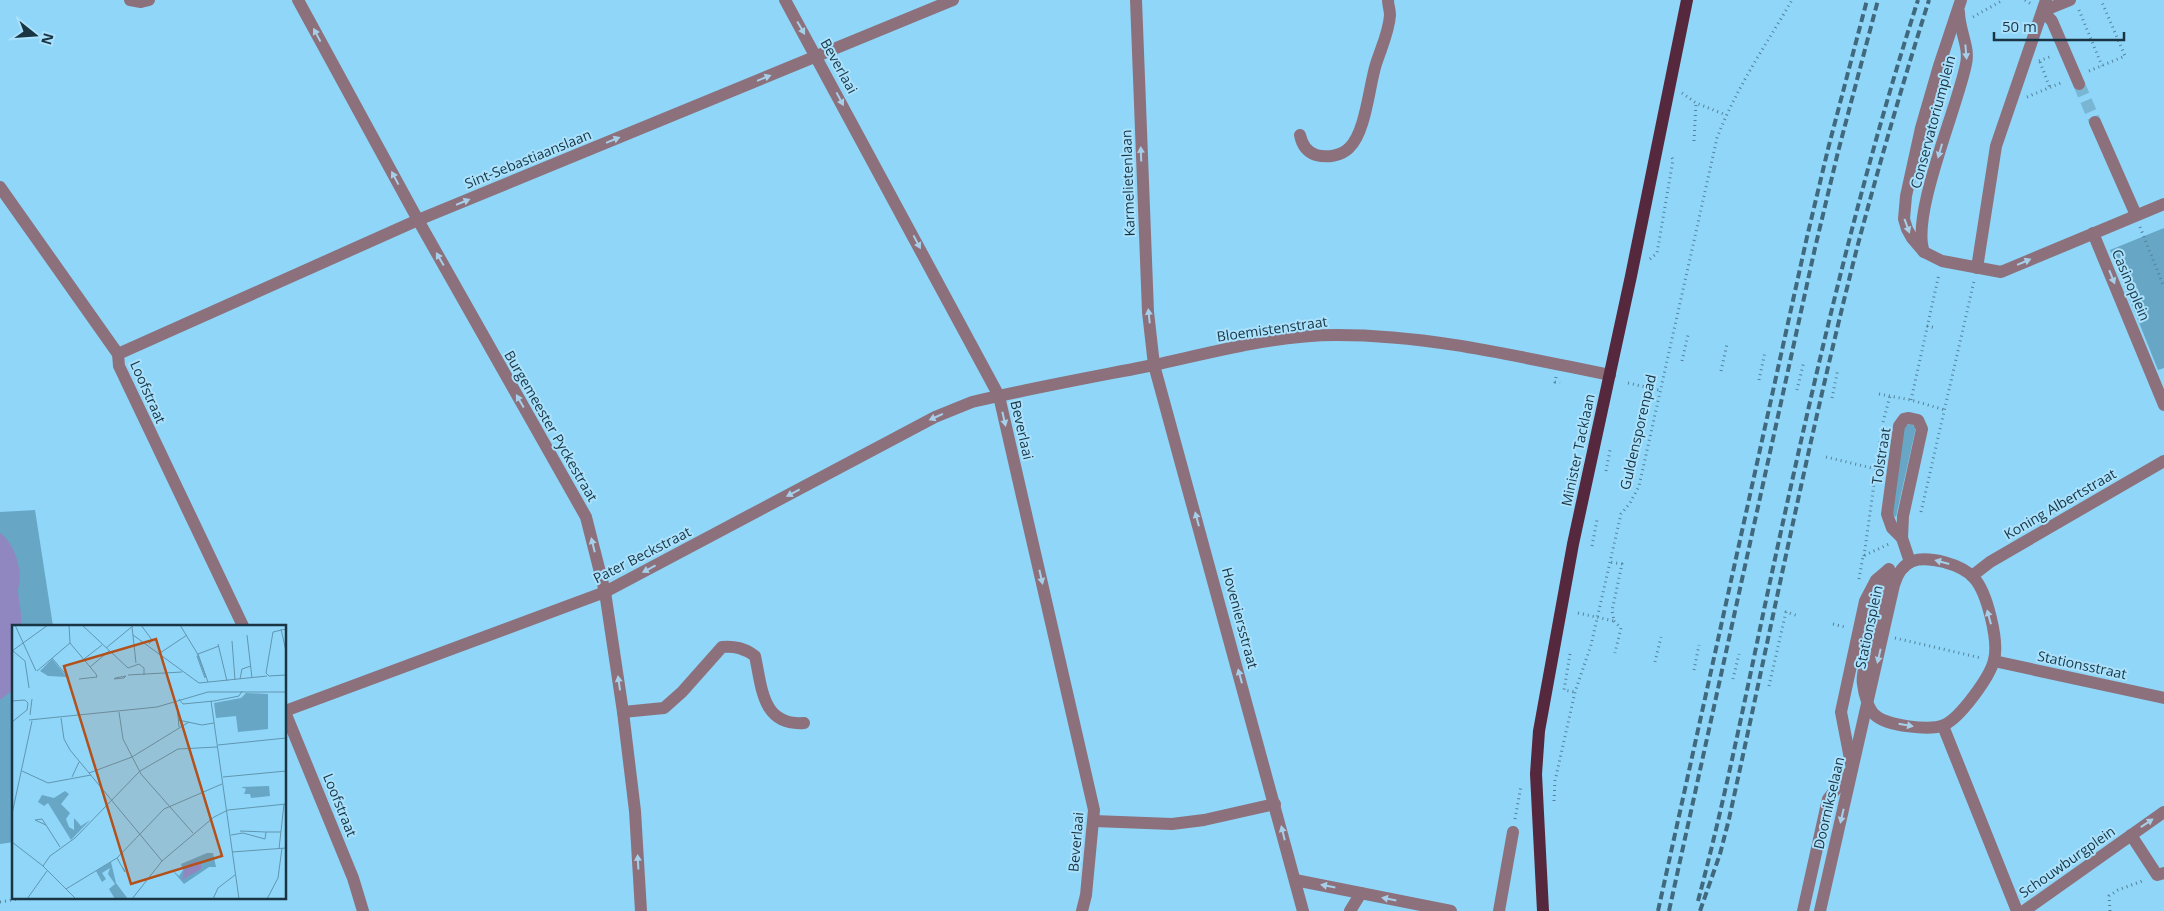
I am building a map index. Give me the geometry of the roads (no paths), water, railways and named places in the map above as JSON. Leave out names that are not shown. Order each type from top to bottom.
[{"type":"main road","name":"Minister Tacklaan","points":[[1542,911],[1536,774],[1539,731],[1571,554],[1661,134],[1686,0]]},
{"type":"street","points":[[130,0],[141,2],[149,0]]},
{"type":"street","name":"Burgemeester Pyckestraat","points":[[298,0],[418,220],[586,517],[605,592],[623,712],[635,811],[641,911]]},
{"type":"street","name":"Beverlaai","points":[[785,0],[817,56],[999,396],[1094,810],[1086,895],[1082,911]]},
{"type":"street","name":"Sint-Sebastiaanslaan","points":[[118,354],[418,220],[953,0]]},
{"type":"street","name":"Karmelietenlaan","points":[[1136,0],[1148,303],[1154,365]]},
{"type":"street","points":[[1300,136],[1308,150],[1325,156],[1332,156],[1344,151],[1355,140],[1364,115],[1376,64],[1387,35],[1390,15],[1388,0]]},
{"type":"street","name":"Conservatoriumplein","points":[[1961,1],[1921,128],[1904,208],[1908,229],[1912,238],[1924,252],[1942,261],[2001,272],[2164,204]]},
{"type":"street","name":"Conservatoriumplein","points":[[1924,252],[1921,240],[1924,218],[1967,58],[1960,23],[1961,1]]},
{"type":"street","points":[[2045,5],[2074,4]]},
{"type":"street","points":[[2045,5],[2079,84]]},
{"type":"street","points":[[1977,268],[1996,146],[2045,5]]},
{"type":"street","points":[[2095,122],[2136,215]]},
{"type":"street","name":"Loofstraat","points":[[0,187],[118,354],[119,366],[243,625]]},
{"type":"street","name":"Casinoplein","points":[[2093,233],[2164,405]]},
{"type":"street","name":"Bloemistenstraat","points":[[999,396],[1282,339],[1336,335],[1402,338],[1472,347],[1610,375]]},
{"type":"street","name":"Hoveniersstraat","points":[[1154,365],[1303,911]]},
{"type":"street","name":"Pater Beckstraat","points":[[286,712],[605,592],[935,417],[972,402],[999,396]]},
{"type":"street","name":"Tolstraat","points":[[1902,538],[1892,528],[1887,514],[1899,426],[1904,419],[1911,418],[1919,422],[1922,431],[1903,516],[1902,538],[1910,562]]},
{"type":"street","name":"Koning Albertstraat","points":[[1972,576],[1990,562],[2164,461]]},
{"type":"street","points":[[1803,911],[1828,799],[1852,769],[1841,712],[1865,601],[1872,586],[1888,570],[1918,559],[1930,558],[1956,566],[1972,576],[1982,591],[1993,632],[1996,649],[1992,666],[1979,689],[1954,718],[1943,726],[1926,728],[1885,721],[1875,715],[1862,682],[1888,570]]},
{"type":"street","name":"Stationsplein","points":[[1868,701],[1896,579],[1902,568],[1910,562]]},
{"type":"street","points":[[623,712],[664,708],[682,692],[722,647],[734,646],[746,649],[755,656],[764,698],[771,712],[779,720],[791,724],[804,723]]},
{"type":"street","name":"Stationsstraat","points":[[1992,666],[2164,698]]},
{"type":"street","name":"Doornikselaan","points":[[1820,911],[1868,701]]},
{"type":"street","name":"Loofstraat","points":[[286,714],[353,878],[363,911]]},
{"type":"street","points":[[1943,726],[2017,911]]},
{"type":"street","points":[[1094,821],[1130,821],[1149,824],[1196,821],[1275,804]]},
{"type":"street","points":[[2131,835],[2164,812]]},
{"type":"street","points":[[1498,911],[1513,832]]},
{"type":"street","name":"Schouwburgplein","points":[[2024,911],[2131,835],[2161,874]]},
{"type":"street","points":[[1295,880],[1451,911]]},
{"type":"street","points":[[1350,911],[1361,893]]},
{"type":"tunnel","points":[[2079,84],[2095,122]]},
{"type":"railway","points":[[1658,911],[1807,237],[1867,0]]},
{"type":"railway","points":[[1669,911],[1815,248],[1878,0]]},
{"type":"railway","points":[[1698,901],[1725,790],[1798,452],[1834,301],[1873,150],[1918,0]]},
{"type":"railway","points":[[1700,911],[1720,854],[1729,819],[1806,462],[1839,319],[1857,248],[1929,0]]}]
